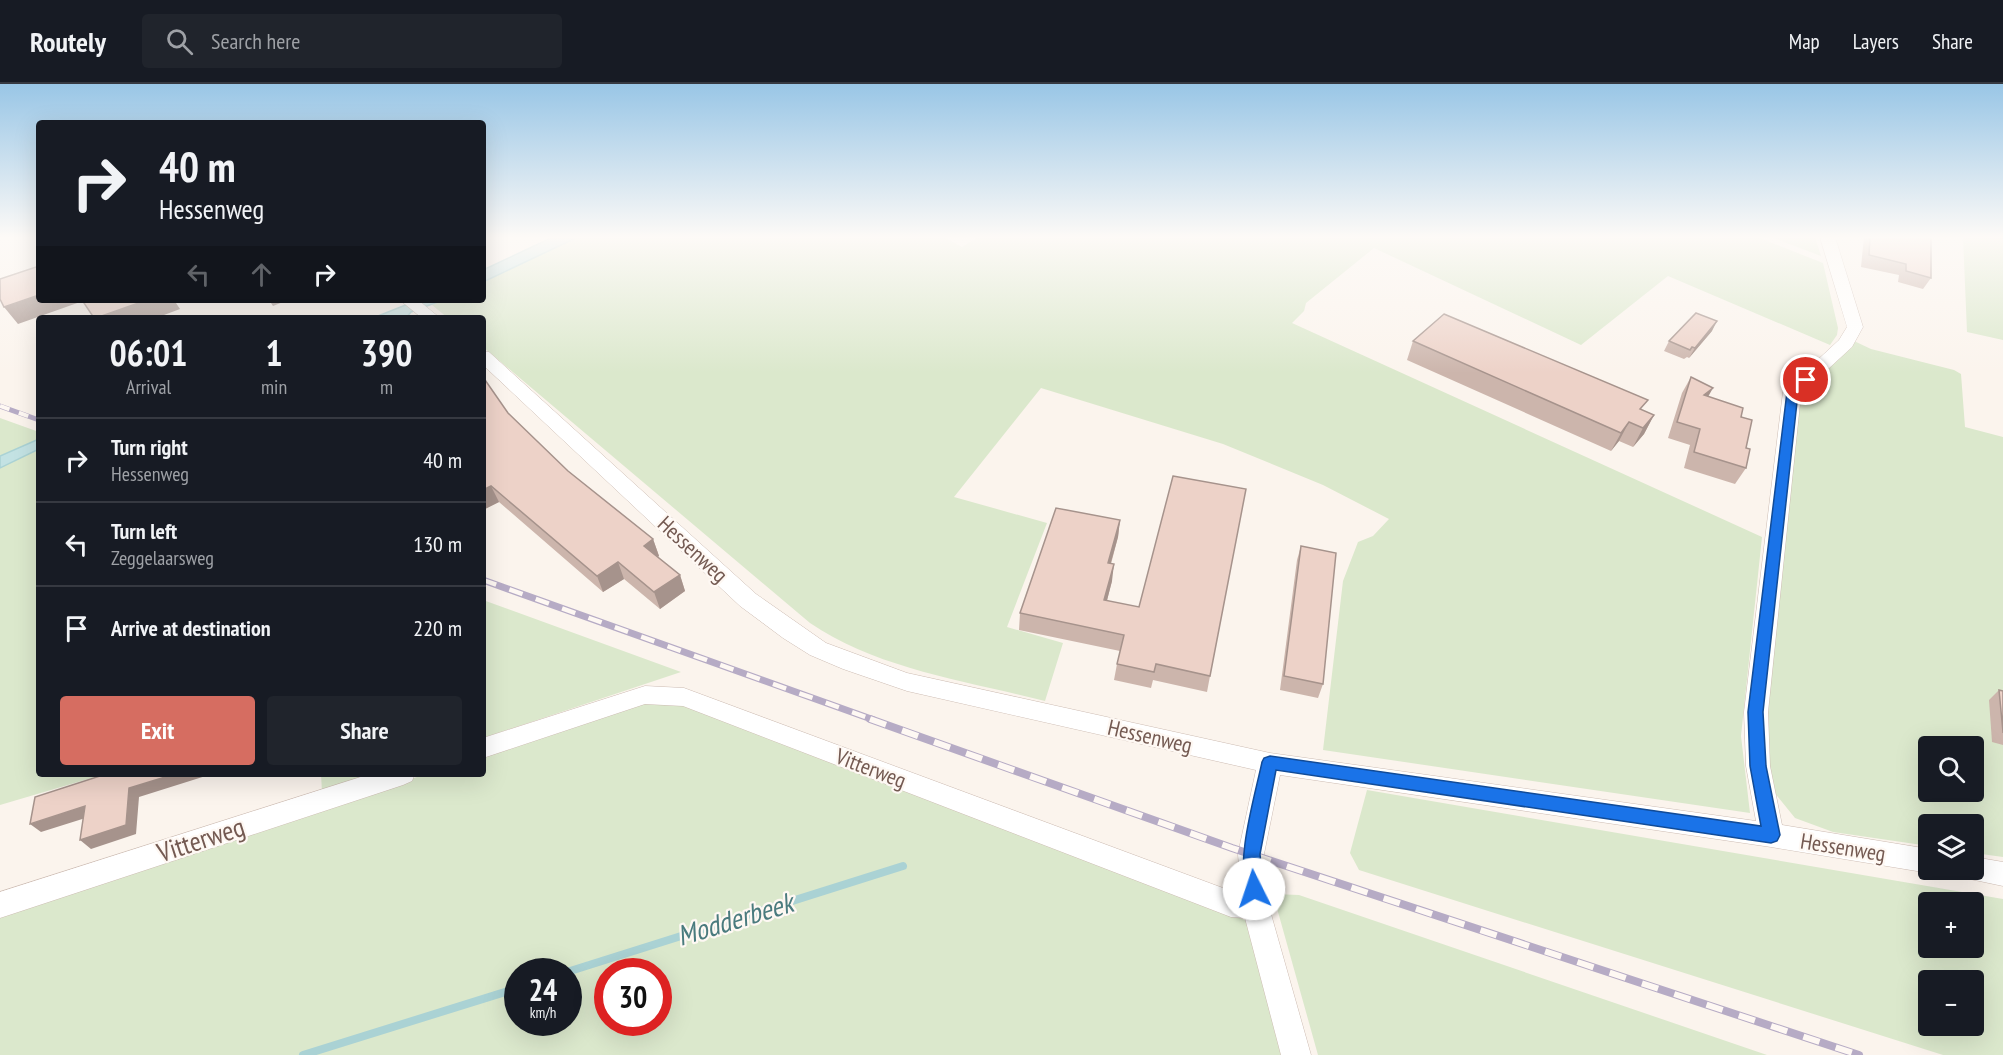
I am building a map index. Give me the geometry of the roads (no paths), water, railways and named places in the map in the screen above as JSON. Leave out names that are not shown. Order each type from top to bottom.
[{"type":"street","points":[[1771,835],[1758,766],[1756,712],[1792,392],[1846,343],[1855,327],[1841,282]]},
{"type":"street","name":"Hessenweg","points":[[486,359],[748,600],[818,649],[907,682],[1270,762],[1771,835],[1918,859]]},
{"type":"street","name":"Vitterweg","points":[[486,747],[645,695],[684,697],[1231,904],[1255,907]]},
{"type":"street","points":[[1270,762],[1251,854],[1255,907],[1296,1055]]},
{"type":"street","name":"Vitterweg","points":[[0,905],[394,777]]},
{"type":"street","points":[[1984,871],[2003,874]]},
{"type":"water","points":[[410,303],[435,303],[408,315],[380,315]]},
{"type":"water","points":[[36,440],[36,450],[0,468],[0,456]]},
{"type":"waterway","name":"Modderbeek","points":[[582,967],[903,866]]},
{"type":"waterway","name":"Modderbeek","points":[[303,1055],[504,992]]},
{"type":"railway","points":[[0,406],[36,419]]},
{"type":"railway","points":[[486,581],[874,720]]},
{"type":"railway","points":[[870,719],[1232,848],[1859,1055]]}]
